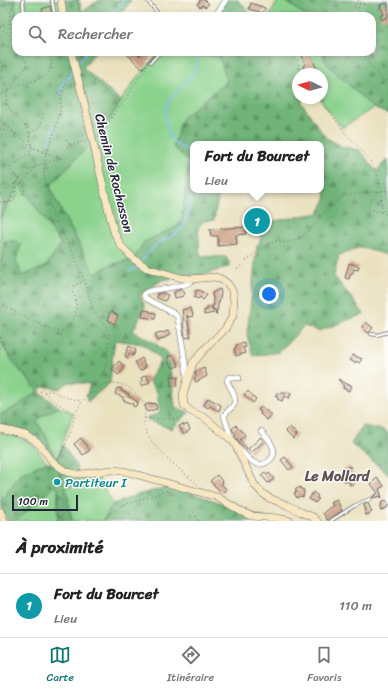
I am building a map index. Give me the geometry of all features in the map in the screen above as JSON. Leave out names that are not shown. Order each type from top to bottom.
[{"type":"street","points":[[61,0],[62,12]]},
{"type":"street","points":[[218,12],[226,0]]},
{"type":"street","name":"Chemin de Rochasson","points":[[72,56],[80,83],[112,225],[121,246],[134,259],[147,268],[171,276],[191,279],[219,278],[224,281],[233,292],[234,316],[225,329],[193,363],[184,391],[184,405],[190,411]]},
{"type":"street","points":[[187,381],[178,318],[175,314],[145,298],[144,296],[145,293],[149,291],[174,287],[188,283],[191,279]]},
{"type":"street","points":[[239,378],[231,377],[227,380],[235,395],[235,400],[234,405],[224,416],[233,441],[254,484],[262,493],[270,498],[313,517],[317,521]]},
{"type":"street","points":[[190,411],[205,418],[233,441]]},
{"type":"street","points":[[0,429],[25,435],[34,440],[49,458],[59,467],[68,472],[86,474],[106,470],[120,470],[217,497],[251,516],[277,518],[290,521]]},
{"type":"street","points":[[237,448],[256,464],[259,465],[267,462],[272,457],[272,444],[261,431]]},
{"type":"street","points":[[0,511],[4,521]]},
{"type":"lane","points":[[22,0],[24,12]]},
{"type":"lane","points":[[52,0],[54,12]]},
{"type":"lane","points":[[147,0],[157,12]]},
{"type":"lane","points":[[151,62],[156,56]]},
{"type":"lane","points":[[371,334],[377,335],[388,332]]},
{"type":"lane","points":[[332,521],[354,506],[370,499]]},
{"type":"path","points":[[12,35],[9,16],[10,10],[16,0]]},
{"type":"path","points":[[77,0],[80,12]]},
{"type":"path","points":[[358,0],[358,12]]},
{"type":"path","points":[[0,5],[1,7],[8,3],[14,3]]},
{"type":"path","points":[[358,4],[368,4]]},
{"type":"path","points":[[0,27],[12,37]]},
{"type":"path","points":[[6,97],[7,91],[27,66],[24,56]]},
{"type":"path","points":[[7,91],[21,84],[36,80],[50,71],[50,56]]},
{"type":"path","points":[[16,194],[13,186],[19,178],[29,170],[36,166],[63,157],[65,149],[69,145],[83,141],[92,144],[102,134],[113,115],[126,99],[151,62],[144,56]]},
{"type":"path","points":[[295,56],[300,68]]},
{"type":"path","points":[[365,56],[367,61],[382,79],[388,81]]},
{"type":"path","points":[[0,62],[2,73],[0,78]]},
{"type":"path","points":[[74,64],[61,96],[60,113],[46,153],[44,180],[53,217],[71,249],[86,285],[93,310],[106,327],[109,334],[106,367],[87,397]]},
{"type":"path","points":[[91,78],[121,104]]},
{"type":"path","points":[[0,95],[4,91],[10,109],[27,128],[29,133],[32,147],[31,150],[24,158],[14,163],[10,169],[13,174],[19,178],[25,188],[23,194]]},
{"type":"path","points":[[58,93],[63,91]]},
{"type":"path","points":[[325,104],[338,123],[366,155],[376,172],[380,186],[379,191],[383,212]]},
{"type":"path","points":[[29,133],[38,128],[44,121],[44,111]]},
{"type":"path","points":[[0,120],[32,147],[61,158]]},
{"type":"path","points":[[0,129],[17,134]]},
{"type":"path","points":[[66,140],[69,145]]},
{"type":"path","points":[[28,153],[36,166]]},
{"type":"path","points":[[26,164],[29,170]]},
{"type":"path","points":[[22,184],[36,166]]},
{"type":"path","points":[[0,194],[16,183],[22,184]]},
{"type":"path","points":[[0,205],[1,202],[13,202],[16,197],[16,183]]},
{"type":"path","points":[[236,269],[272,242],[292,242],[305,234],[338,200],[345,196],[388,190]]},
{"type":"path","points":[[379,191],[371,201],[368,208],[388,214]]},
{"type":"path","points":[[10,202],[11,198],[16,197]]},
{"type":"path","points":[[0,304],[40,324],[41,326],[61,331],[69,326],[74,320],[76,304],[72,287],[84,281]]},
{"type":"path","points":[[4,336],[0,338],[5,349],[28,378],[41,387],[49,398],[76,414]]},
{"type":"path","points":[[0,347],[1,348],[2,342]]},
{"type":"path","points":[[63,521],[59,467],[78,407],[87,397],[104,384],[112,383],[123,385],[132,390],[142,399],[145,408],[144,426],[146,433],[167,457],[207,491],[206,494]]},
{"type":"path","points":[[36,391],[52,391],[82,402]]},
{"type":"path","points":[[144,418],[169,420],[181,418],[190,411]]},
{"type":"path","points":[[102,521],[118,507],[170,490],[176,486]]},
{"type":"path","points":[[196,516],[198,521]]},
{"type":"green space","points":[[0,0],[14,0],[16,12],[12,12],[12,56],[92,56],[83,68],[121,101],[103,130],[50,186],[55,199],[95,274],[110,265],[134,259],[144,242],[176,227],[182,220],[189,161],[173,147],[182,118],[227,81],[219,56],[294,56],[298,68],[292,68],[292,104],[302,104],[325,137],[343,147],[360,150],[376,171],[388,159],[388,255],[361,247],[339,255],[334,276],[364,314],[319,331],[304,326],[279,352],[253,356],[247,335],[257,246],[260,241],[264,223],[319,213],[325,201],[326,188],[324,187],[324,141],[190,141],[190,193],[218,193],[214,220],[204,221],[198,227],[200,256],[226,257],[231,266],[203,275],[162,280],[140,295],[145,307],[133,331],[153,342],[168,353],[175,407],[189,412],[172,429],[147,420],[148,417],[160,413],[157,392],[149,381],[161,359],[143,344],[115,340],[110,383],[87,402],[87,394],[90,384],[69,382],[59,389],[44,386],[38,391],[22,373],[11,359],[0,338],[0,261],[2,260],[4,241],[14,241],[21,244],[16,261],[22,276],[46,267],[61,244],[20,184],[1,217],[0,222]]},
{"type":"green space","points":[[14,0],[61,0],[62,12],[16,12]]},
{"type":"green space","points":[[61,0],[79,0],[82,12],[62,12]]},
{"type":"green space","points":[[99,0],[131,0],[123,12],[82,12]]},
{"type":"green space","points":[[225,0],[238,0],[249,12],[217,12]]},
{"type":"green space","points":[[278,0],[284,0],[300,12],[271,12]]},
{"type":"green space","points":[[284,0],[388,0],[388,114],[373,108],[325,62],[324,56],[376,56],[376,12],[300,12]]},
{"type":"green space","points":[[157,56],[219,56],[227,81],[182,118],[189,161],[182,220],[176,227],[144,242],[134,259],[110,265],[95,274],[55,199],[50,186],[103,130],[138,76]]},
{"type":"green space","points":[[294,56],[324,56],[325,62],[373,108],[342,128],[324,104],[328,104],[328,68],[298,68]]},
{"type":"green space","points":[[20,183],[61,244],[46,267],[21,276],[16,261],[0,261],[1,217]]},
{"type":"green space","points":[[0,338],[11,359],[38,391],[19,405],[0,415]]},
{"type":"green space","points":[[38,391],[59,407],[40,417],[37,422],[47,438],[54,455],[51,459],[33,435],[15,427],[0,426],[0,415],[19,405]]},
{"type":"green space","points":[[59,407],[73,413],[56,463],[51,459],[54,455],[47,438],[37,422],[40,417]]},
{"type":"green space","points":[[362,426],[384,430],[388,433],[388,474],[351,444]]},
{"type":"green space","points":[[0,432],[25,440],[37,449],[47,462],[20,474],[0,503]]},
{"type":"green space","points":[[63,445],[76,465],[80,480],[66,488],[72,521],[58,521],[58,488],[54,486],[16,521],[7,521],[0,503],[20,474],[47,462],[56,463]]},
{"type":"green space","points":[[97,475],[113,504],[104,521],[72,521],[66,488],[80,480]]},
{"type":"green space","points":[[54,486],[58,488],[58,521],[16,521]]},
{"type":"green space","points":[[171,486],[275,521],[103,521],[113,504],[137,495]]},
{"type":"building","points":[[199,0],[205,0],[209,4],[205,7],[203,5],[200,7],[197,4],[200,2]]},
{"type":"building","points":[[251,3],[265,8],[263,12],[249,9]]},
{"type":"building","points":[[387,3],[388,17],[382,20],[380,16],[384,14],[380,5]]},
{"type":"building","points":[[50,6],[51,12],[42,12],[42,9]]},
{"type":"building","points":[[129,56],[152,56],[142,69]]},
{"type":"building","points":[[302,56],[311,56],[317,68],[304,68],[303,66],[305,64]]},
{"type":"building","points":[[246,227],[246,234],[236,235],[237,244],[218,246],[218,236],[211,236],[210,229]]},
{"type":"building","points":[[349,263],[359,266],[358,270],[354,269],[349,279],[345,278]]},
{"type":"building","points":[[182,289],[185,293],[183,296],[175,298],[174,292]]},
{"type":"building","points":[[220,289],[221,293],[216,315],[215,309],[213,310],[212,306],[214,305],[212,293]]},
{"type":"building","points":[[199,290],[207,295],[203,300],[200,297],[198,299],[194,297],[196,294],[195,291]]},
{"type":"building","points":[[158,293],[168,295],[165,301],[157,298]]},
{"type":"building","points":[[212,307],[214,313],[204,315],[204,311],[207,310],[207,308]]},
{"type":"building","points":[[190,308],[193,314],[192,317],[187,316],[191,337],[185,338],[182,310]]},
{"type":"building","points":[[143,310],[156,313],[155,319],[142,317]]},
{"type":"building","points":[[111,311],[118,316],[114,324],[108,320]]},
{"type":"building","points":[[366,322],[373,328],[368,333],[362,327]]},
{"type":"building","points":[[168,331],[170,335],[158,341],[155,334]]},
{"type":"building","points":[[244,343],[246,347],[243,348],[245,353],[236,356],[234,349],[236,348],[236,345]]},
{"type":"building","points":[[129,346],[136,350],[133,356],[130,353],[127,359],[125,355]]},
{"type":"building","points":[[353,355],[362,359],[359,363],[356,361],[355,363],[350,360]]},
{"type":"building","points":[[168,356],[174,356],[179,366],[173,368],[168,362]]},
{"type":"building","points":[[142,358],[146,367],[140,371],[135,362]]},
{"type":"building","points":[[119,361],[124,366],[123,370],[118,375],[112,369]]},
{"type":"building","points":[[204,368],[207,376],[196,382],[194,378],[196,377],[195,372]]},
{"type":"building","points":[[146,375],[150,382],[142,386],[140,382],[143,381],[141,378]]},
{"type":"building","points":[[171,376],[178,377],[177,386],[171,386]]},
{"type":"building","points":[[338,379],[352,386],[349,391],[343,388],[344,386]]},
{"type":"building","points":[[117,388],[122,389],[121,391],[129,394],[128,396],[138,402],[135,407],[132,405],[133,404],[123,400],[123,397],[115,394]]},
{"type":"building","points":[[248,391],[256,399],[253,403],[244,395]]},
{"type":"building","points":[[287,391],[291,394],[289,398],[284,396],[282,401],[277,399],[278,397],[275,396],[277,393],[280,394],[281,392],[285,394]]},
{"type":"building","points":[[208,398],[221,405],[219,411],[210,406],[208,408],[204,405]]},
{"type":"building","points":[[155,403],[157,409],[147,412],[145,405]]},
{"type":"building","points":[[261,407],[272,415],[267,420],[258,410]]},
{"type":"building","points":[[183,424],[184,426],[187,424],[190,430],[184,434],[179,426]]},
{"type":"building","points":[[236,425],[245,435],[240,440],[247,448],[246,449],[235,436],[236,434],[232,429]]},
{"type":"building","points":[[290,427],[297,435],[293,439],[285,431]]},
{"type":"building","points":[[261,437],[264,441],[251,453],[248,449]]},
{"type":"building","points":[[81,438],[90,450],[83,455],[74,444]]},
{"type":"building","points":[[285,457],[293,467],[289,470],[281,460]]},
{"type":"building","points":[[347,467],[351,467],[354,485],[350,485],[349,481],[345,482],[344,477],[346,477],[344,469],[347,469]]},
{"type":"building","points":[[265,472],[267,475],[269,473],[274,479],[268,483],[261,475]]},
{"type":"building","points":[[217,475],[223,482],[221,484],[226,489],[222,493],[210,481]]},
{"type":"building","points":[[377,478],[384,486],[379,489],[382,499],[380,496],[372,497],[378,493],[371,484]]},
{"type":"building","points":[[300,487],[304,490],[303,497],[300,496],[297,498],[294,493],[297,492],[295,490]]},
{"type":"building","points":[[313,492],[318,496],[316,498],[319,499],[315,503],[309,499]]},
{"type":"building","points":[[337,500],[342,511],[327,520],[323,513],[333,505],[331,503]]},
{"type":"building","points":[[386,500],[388,507],[381,511],[381,503]]},
{"type":"building","points":[[368,503],[372,512],[366,515],[364,505]]},
{"type":"waterway","points":[[115,12],[124,0]]},
{"type":"waterway","points":[[77,64],[83,56]]},
{"type":"waterway","points":[[190,154],[185,148],[176,144],[169,136],[165,114],[168,102],[194,74],[200,56]]},
{"type":"waterway","points":[[68,80],[73,69]]},
{"type":"waterway","points":[[60,96],[65,80],[70,76]]},
{"type":"waterway","points":[[48,144],[55,125]]},
{"type":"waterway","points":[[142,261],[158,244],[175,235],[182,228],[189,208],[191,193]]},
{"type":"waterway","points":[[129,271],[138,266]]},
{"type":"place","name":"Fort du Bourcet","points":[[257,221]]},
{"type":"place","name":"Partiteur I","points":[[57,482]]},
{"type":"district","name":"Le Mollard","points":[[337,476]]}]
